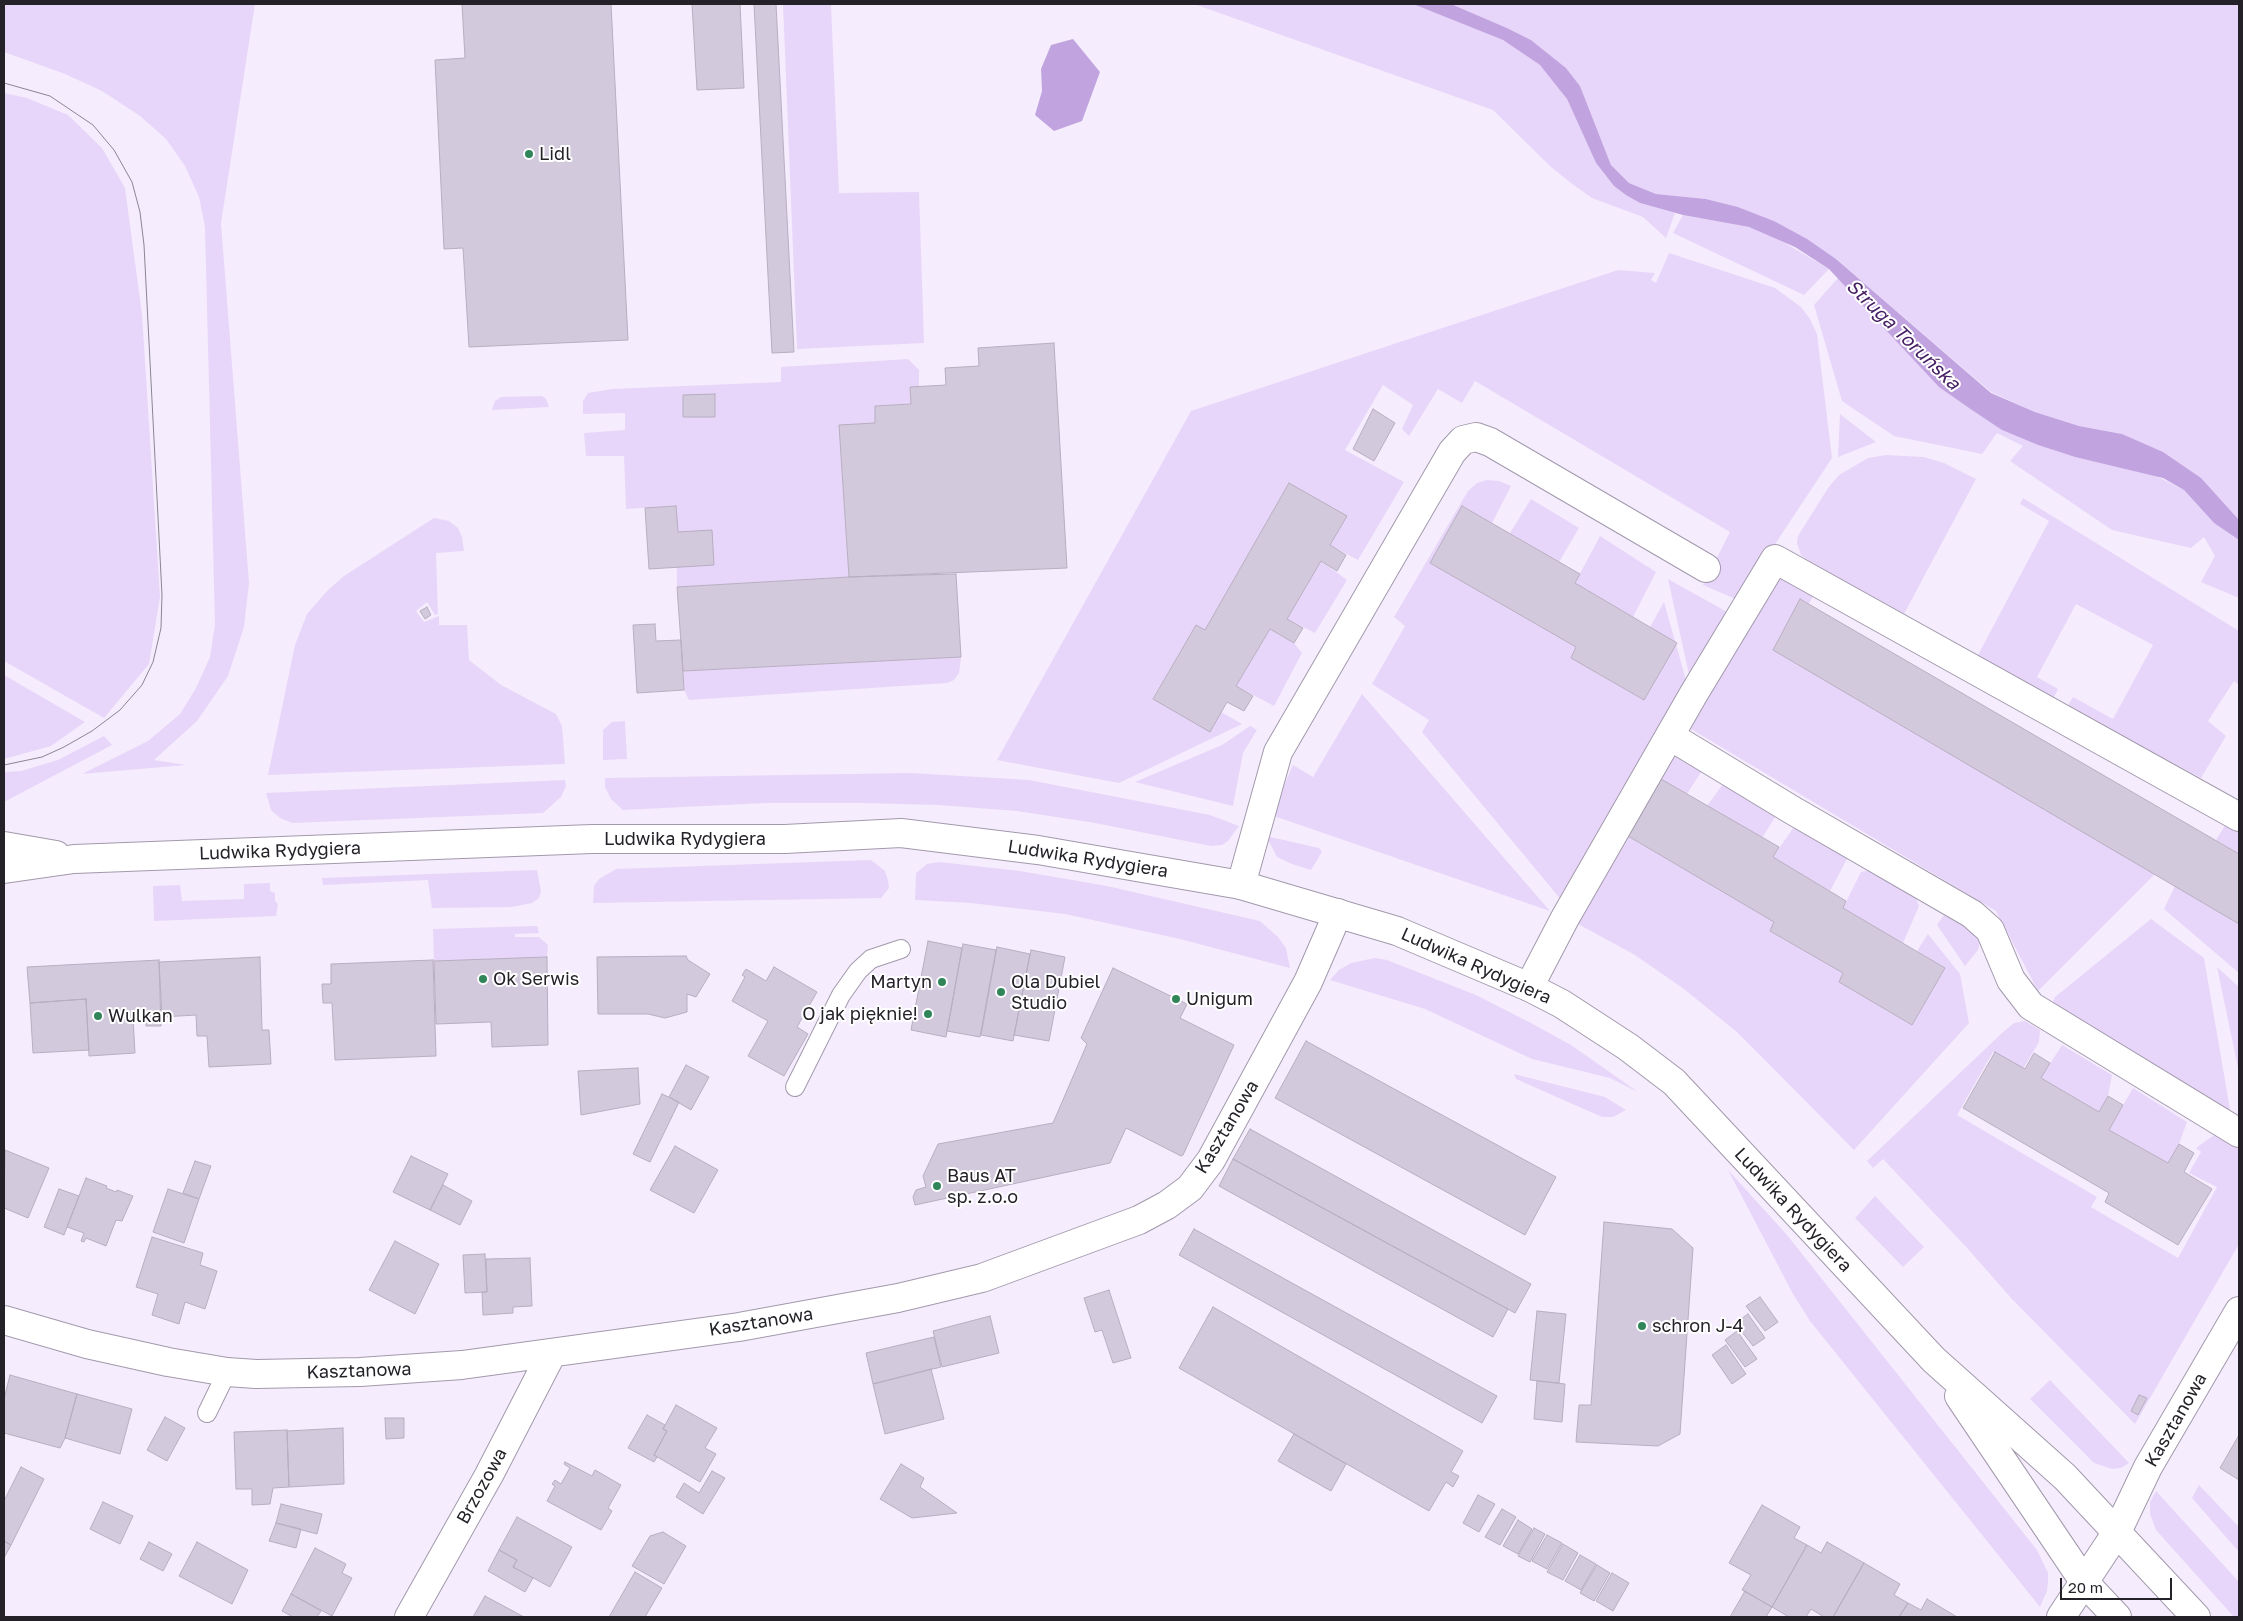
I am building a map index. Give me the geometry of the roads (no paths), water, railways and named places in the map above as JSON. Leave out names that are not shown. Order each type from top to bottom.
[{"type":"street","points":[[1241,884],[1278,752],[1452,452],[1463,440],[1476,437],[1490,442],[1706,568]]},
{"type":"street","points":[[1529,987],[1565,918],[1775,559],[2239,817]]},
{"type":"street","points":[[1670,736],[1792,810],[1972,914],[1990,930],[2011,980],[2031,1006],[2239,1133]]},
{"type":"street","name":"Ludwika Rydygiera","points":[[4,869],[74,859],[592,839],[785,839],[901,833],[1038,850],[1241,884],[1397,931],[1529,987],[1595,1025],[1674,1082],[1934,1360],[2066,1477],[2196,1617]]},
{"type":"street","name":"Ludwika Rydygiera","points":[[4,846],[74,859]]},
{"type":"street","name":"Kasztanowa","points":[[4,1320],[87,1344],[168,1362],[227,1372],[256,1374],[360,1372],[462,1365],[739,1327],[934,1290],[982,1278],[1044,1257],[1139,1220],[1156,1212],[1190,1188],[1211,1160],[1308,982],[1338,913]]},
{"type":"street","name":"Kasztanowa","points":[[2061,1617],[2086,1583],[2117,1532],[2148,1467],[2239,1311]]},
{"type":"street","name":"Brzozowa","points":[[409,1617],[489,1475],[552,1353]]},
{"type":"street","name":"Ludwika Rydygiera","points":[[1934,1360],[2086,1583],[2117,1617]]},
{"type":"lane","points":[[795,1087],[841,995],[858,970],[871,959],[901,950]]},
{"type":"lane","points":[[207,1412],[227,1372]]},
{"type":"water","name":"Struga Toruńska","points":[[1413,4],[1451,4],[1531,40],[1566,68],[1580,86],[1611,165],[1629,183],[1656,194],[1706,199],[1738,207],[1774,221],[1807,239],[1836,259],[1991,393],[2035,412],[2079,426],[2122,434],[2163,452],[2201,478],[2239,520],[2239,540],[2214,523],[2184,490],[2163,478],[2075,457],[2038,445],[2002,430],[1939,387],[1829,269],[1795,247],[1749,227],[1683,215],[1640,203],[1626,195],[1614,186],[1596,163],[1567,99],[1540,65],[1503,40]]},
{"type":"water","points":[[1073,39],[1100,72],[1082,121],[1054,131],[1035,115],[1042,91],[1041,69],[1051,45]]},
{"type":"tram line","points":[[4,83],[50,96],[93,125],[114,150],[132,182],[140,212],[144,245],[162,595],[161,628],[153,662],[142,685],[120,710],[92,731],[64,747],[42,757],[4,765]]},
{"type":"place","name":"Lidl","points":[[529,154]]},
{"type":"place","name":"Ok Serwis","points":[[483,979]]},
{"type":"place","name":"Martyn","points":[[942,982]]},
{"type":"place","name":"Ola Dubiel Studio","points":[[1001,992]]},
{"type":"place","name":"Unigum","points":[[1176,999]]},
{"type":"place","name":"O jak pięknie!","points":[[928,1014]]},
{"type":"place","name":"Wulkan","points":[[98,1016]]},
{"type":"place","name":"Baus AT sp. z.o.o","points":[[937,1186]]},
{"type":"place","name":"schron J-4","points":[[1642,1326]]}]
